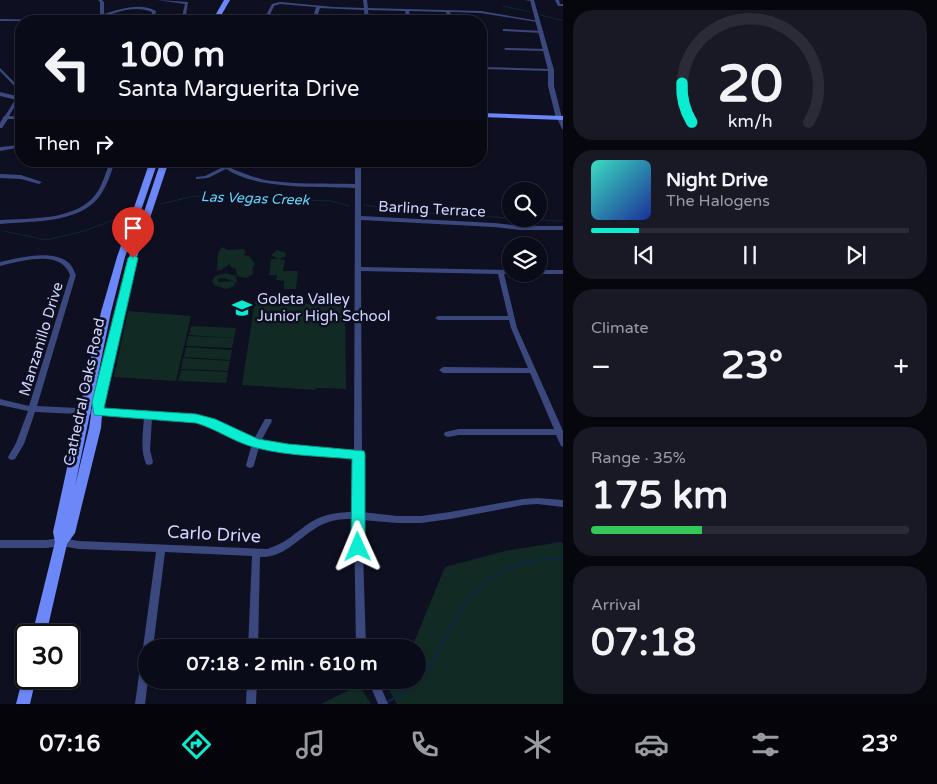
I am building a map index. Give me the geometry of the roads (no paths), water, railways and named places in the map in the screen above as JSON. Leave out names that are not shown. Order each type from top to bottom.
[{"type":"main road","points":[[213,15],[222,0]]},
{"type":"main road","points":[[218,15],[227,0]]},
{"type":"main road","points":[[487,115],[561,118]]},
{"type":"main road","name":"Cathedral Oaks Road","points":[[42,624],[61,542],[59,532],[84,411],[92,388],[106,312],[121,257],[152,167]]},
{"type":"main road","name":"Cathedral Oaks Road","points":[[61,542],[70,533],[98,412],[98,402],[133,258],[163,167]]},
{"type":"main road","points":[[23,704],[26,689]]},
{"type":"street","points":[[100,0],[102,2],[102,15],[116,10],[146,7],[154,11],[153,15]]},
{"type":"street","points":[[159,0],[187,4],[184,15]]},
{"type":"street","points":[[365,0],[366,15]]},
{"type":"street","points":[[526,0],[532,0],[542,32],[551,70],[551,86],[563,129]]},
{"type":"street","points":[[557,0],[559,5],[563,6]]},
{"type":"street","points":[[268,15],[276,3],[318,7],[487,12],[537,21]]},
{"type":"street","points":[[316,15],[318,7]]},
{"type":"street","points":[[407,10],[408,15]]},
{"type":"street","points":[[448,11],[449,15]]},
{"type":"street","points":[[0,20],[15,20]]},
{"type":"street","points":[[504,30],[542,32]]},
{"type":"street","points":[[506,49],[546,50]]},
{"type":"street","points":[[487,68],[551,70]]},
{"type":"street","points":[[0,69],[15,88]]},
{"type":"street","points":[[0,94],[15,95]]},
{"type":"street","points":[[0,127],[15,105]]},
{"type":"street","points":[[0,119],[15,118]]},
{"type":"street","points":[[0,149],[15,147]]},
{"type":"street","points":[[0,222],[42,218],[77,211],[95,199],[110,167]]},
{"type":"street","points":[[358,167],[358,517],[361,639]]},
{"type":"street","points":[[198,178],[206,177],[225,168],[242,175],[269,182],[358,186]]},
{"type":"street","points":[[0,176],[21,177],[39,182]]},
{"type":"street","name":"Barling Terrace","points":[[358,218],[520,228],[563,228]]},
{"type":"street","name":"Manzanillo Drive","points":[[0,264],[46,257],[63,261],[71,269],[73,275],[32,409],[20,444],[12,457]]},
{"type":"street","points":[[358,269],[500,272],[511,318],[563,444]]},
{"type":"street","points":[[547,272],[563,272]]},
{"type":"street","points":[[438,318],[511,318]]},
{"type":"street","points":[[443,370],[533,371]]},
{"type":"street","points":[[0,402],[32,409],[177,416],[210,422],[256,443],[288,449],[359,454]]},
{"type":"street","points":[[148,414],[146,450],[149,462]]},
{"type":"street","points":[[250,465],[256,443],[268,421]]},
{"type":"street","points":[[448,434],[459,432],[559,432]]},
{"type":"street","name":"Carlo Drive","points":[[0,544],[46,544],[61,542],[76,545],[256,554],[278,552],[289,546],[315,523],[327,518],[340,516],[405,520],[523,502],[563,504]]},
{"type":"street","points":[[149,639],[161,548]]},
{"type":"street","points":[[253,639],[256,554]]},
{"type":"street","points":[[140,704],[142,689]]},
{"type":"street","points":[[251,704],[252,689]]},
{"type":"waterway","points":[[503,6],[530,12]]},
{"type":"waterway","points":[[541,15],[563,21]]},
{"type":"waterway","name":"Las Vegas Creek","points":[[161,204],[194,196],[331,201],[349,206]]},
{"type":"waterway","name":"Las Vegas Creek","points":[[365,205],[404,212],[502,217]]},
{"type":"waterway","name":"Las Vegas Creek","points":[[4,231],[46,240],[84,231],[122,217]]},
{"type":"waterway","name":"Las Vegas Creek","points":[[547,220],[563,221]]},
{"type":"waterway","points":[[383,704],[414,685],[428,669],[460,611],[482,585],[496,575],[527,562],[563,558]]},
{"type":"place","name":"Goleta Valley Junior High School","points":[[242,308]]}]
